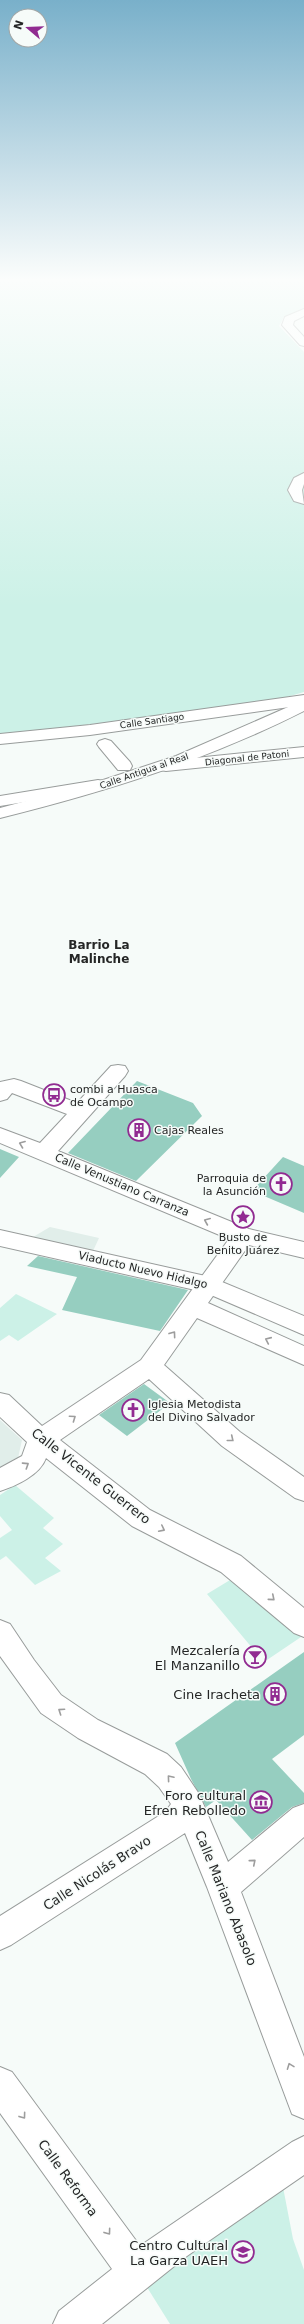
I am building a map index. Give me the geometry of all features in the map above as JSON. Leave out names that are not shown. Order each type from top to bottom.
[{"type":"street","points":[[304,477],[295,490],[299,498],[304,500]]},
{"type":"street","name":"Calle Santiago","points":[[9,743],[90,730],[238,711],[272,703],[304,700]]},
{"type":"street","name":"Calle Antigua al Real","points":[[0,813],[166,766],[260,727],[304,705]]},
{"type":"street","points":[[105,744],[124,766]]},
{"type":"street","name":"Diagonal de Patoni","points":[[166,766],[304,752]]},
{"type":"street","points":[[0,801],[113,782]]},
{"type":"street","points":[[44,1152],[118,1072]]},
{"type":"street","points":[[0,1094],[6,1087],[14,1086],[81,1112]]},
{"type":"street","name":"Calle Venustiano Carranza","points":[[0,1135],[243,1236],[304,1250]]},
{"type":"street","points":[[0,1481],[32,1462],[41,1440],[150,1366],[210,1285],[243,1236]]},
{"type":"street","name":"Viaducto Nuevo Hidalgo","points":[[0,1238],[210,1285],[304,1326]]},
{"type":"street","points":[[193,1306],[304,1356]]},
{"type":"street","points":[[150,1366],[231,1439],[304,1491]]},
{"type":"street","name":"Calle Vicente Guerrero","points":[[0,1402],[41,1440],[141,1518],[231,1564],[304,1625]]},
{"type":"street","name":"Calle Mariano Abasolo","points":[[0,1632],[24,1669],[51,1704],[88,1729],[156,1764],[170,1777],[188,1804],[223,1888],[304,2102]]},
{"type":"street","name":"Calle Nicolás Bravo","points":[[0,1934],[176,1822],[188,1804]]},
{"type":"street","points":[[223,1888],[304,1818]]},
{"type":"street","name":"Calle Reforma","points":[[0,2084],[136,2271]]},
{"type":"street","points":[[72,2324],[136,2271],[304,2154]]},
{"type":"shaded area","points":[[50,1227],[99,1238],[93,1251],[33,1237]]},
{"type":"shaded area","points":[[0,1420],[22,1440],[18,1458],[0,1470]]},
{"type":"green space","points":[[0,389],[304,389],[304,692],[280,699],[234,707],[0,735]]},
{"type":"green space","points":[[16,1294],[57,1314],[18,1341],[9,1335],[0,1341],[0,1308]]},
{"type":"green space","points":[[15,1485],[54,1518],[43,1528],[63,1544],[45,1558],[61,1571],[35,1585],[6,1556],[0,1560],[0,1538],[12,1530],[0,1516],[0,1495]]},
{"type":"green space","points":[[235,1577],[271,1606],[301,1637],[264,1662],[207,1594]]},
{"type":"green space","name":"Centro Cultural La Garza UAEH","points":[[282,2182],[293,2239],[304,2270],[304,2324],[170,2324],[145,2284]]},
{"type":"building","name":"Cajas Reales","points":[[137,1081],[193,1103],[202,1116],[136,1181],[68,1153]]},
{"type":"building","points":[[0,1149],[19,1157],[0,1178]]},
{"type":"building","name":"Parroquia de la Asunción","points":[[283,1157],[304,1166],[304,1213],[252,1191]]},
{"type":"building","points":[[38,1256],[188,1290],[160,1331],[62,1310],[77,1277],[27,1266]]},
{"type":"building","name":"Iglesia Metodista del Divino Salvador","points":[[144,1384],[170,1403],[127,1436],[99,1415]]},
{"type":"building","name":"Cine Iracheta","points":[[304,1652],[304,1735],[272,1759],[304,1793],[304,1803],[292,1807],[252,1840],[216,1800],[206,1807],[191,1779],[175,1743]]},
{"type":"place","name":"combi a Huasca de Ocampo","points":[[54,1095]]},
{"type":"place","name":"Cajas Reales","points":[[139,1130]]},
{"type":"place","name":"Parroquia de la Asunción","points":[[281,1184]]},
{"type":"place","name":"Busto de Benito Juárez","points":[[243,1217]]},
{"type":"place","name":"Iglesia Metodista del Divino Salvador","points":[[133,1410]]},
{"type":"place","name":"Mezcalería El Manzanillo","points":[[255,1657]]},
{"type":"place","name":"Cine Iracheta","points":[[275,1694]]},
{"type":"place","name":"Foro cultural Efren Rebolledo","points":[[261,1802]]},
{"type":"place","name":"Centro Cultural La Garza UAEH","points":[[243,2252]]},
{"type":"district","name":"Barrio La Malinche","points":[[99,952]]}]
